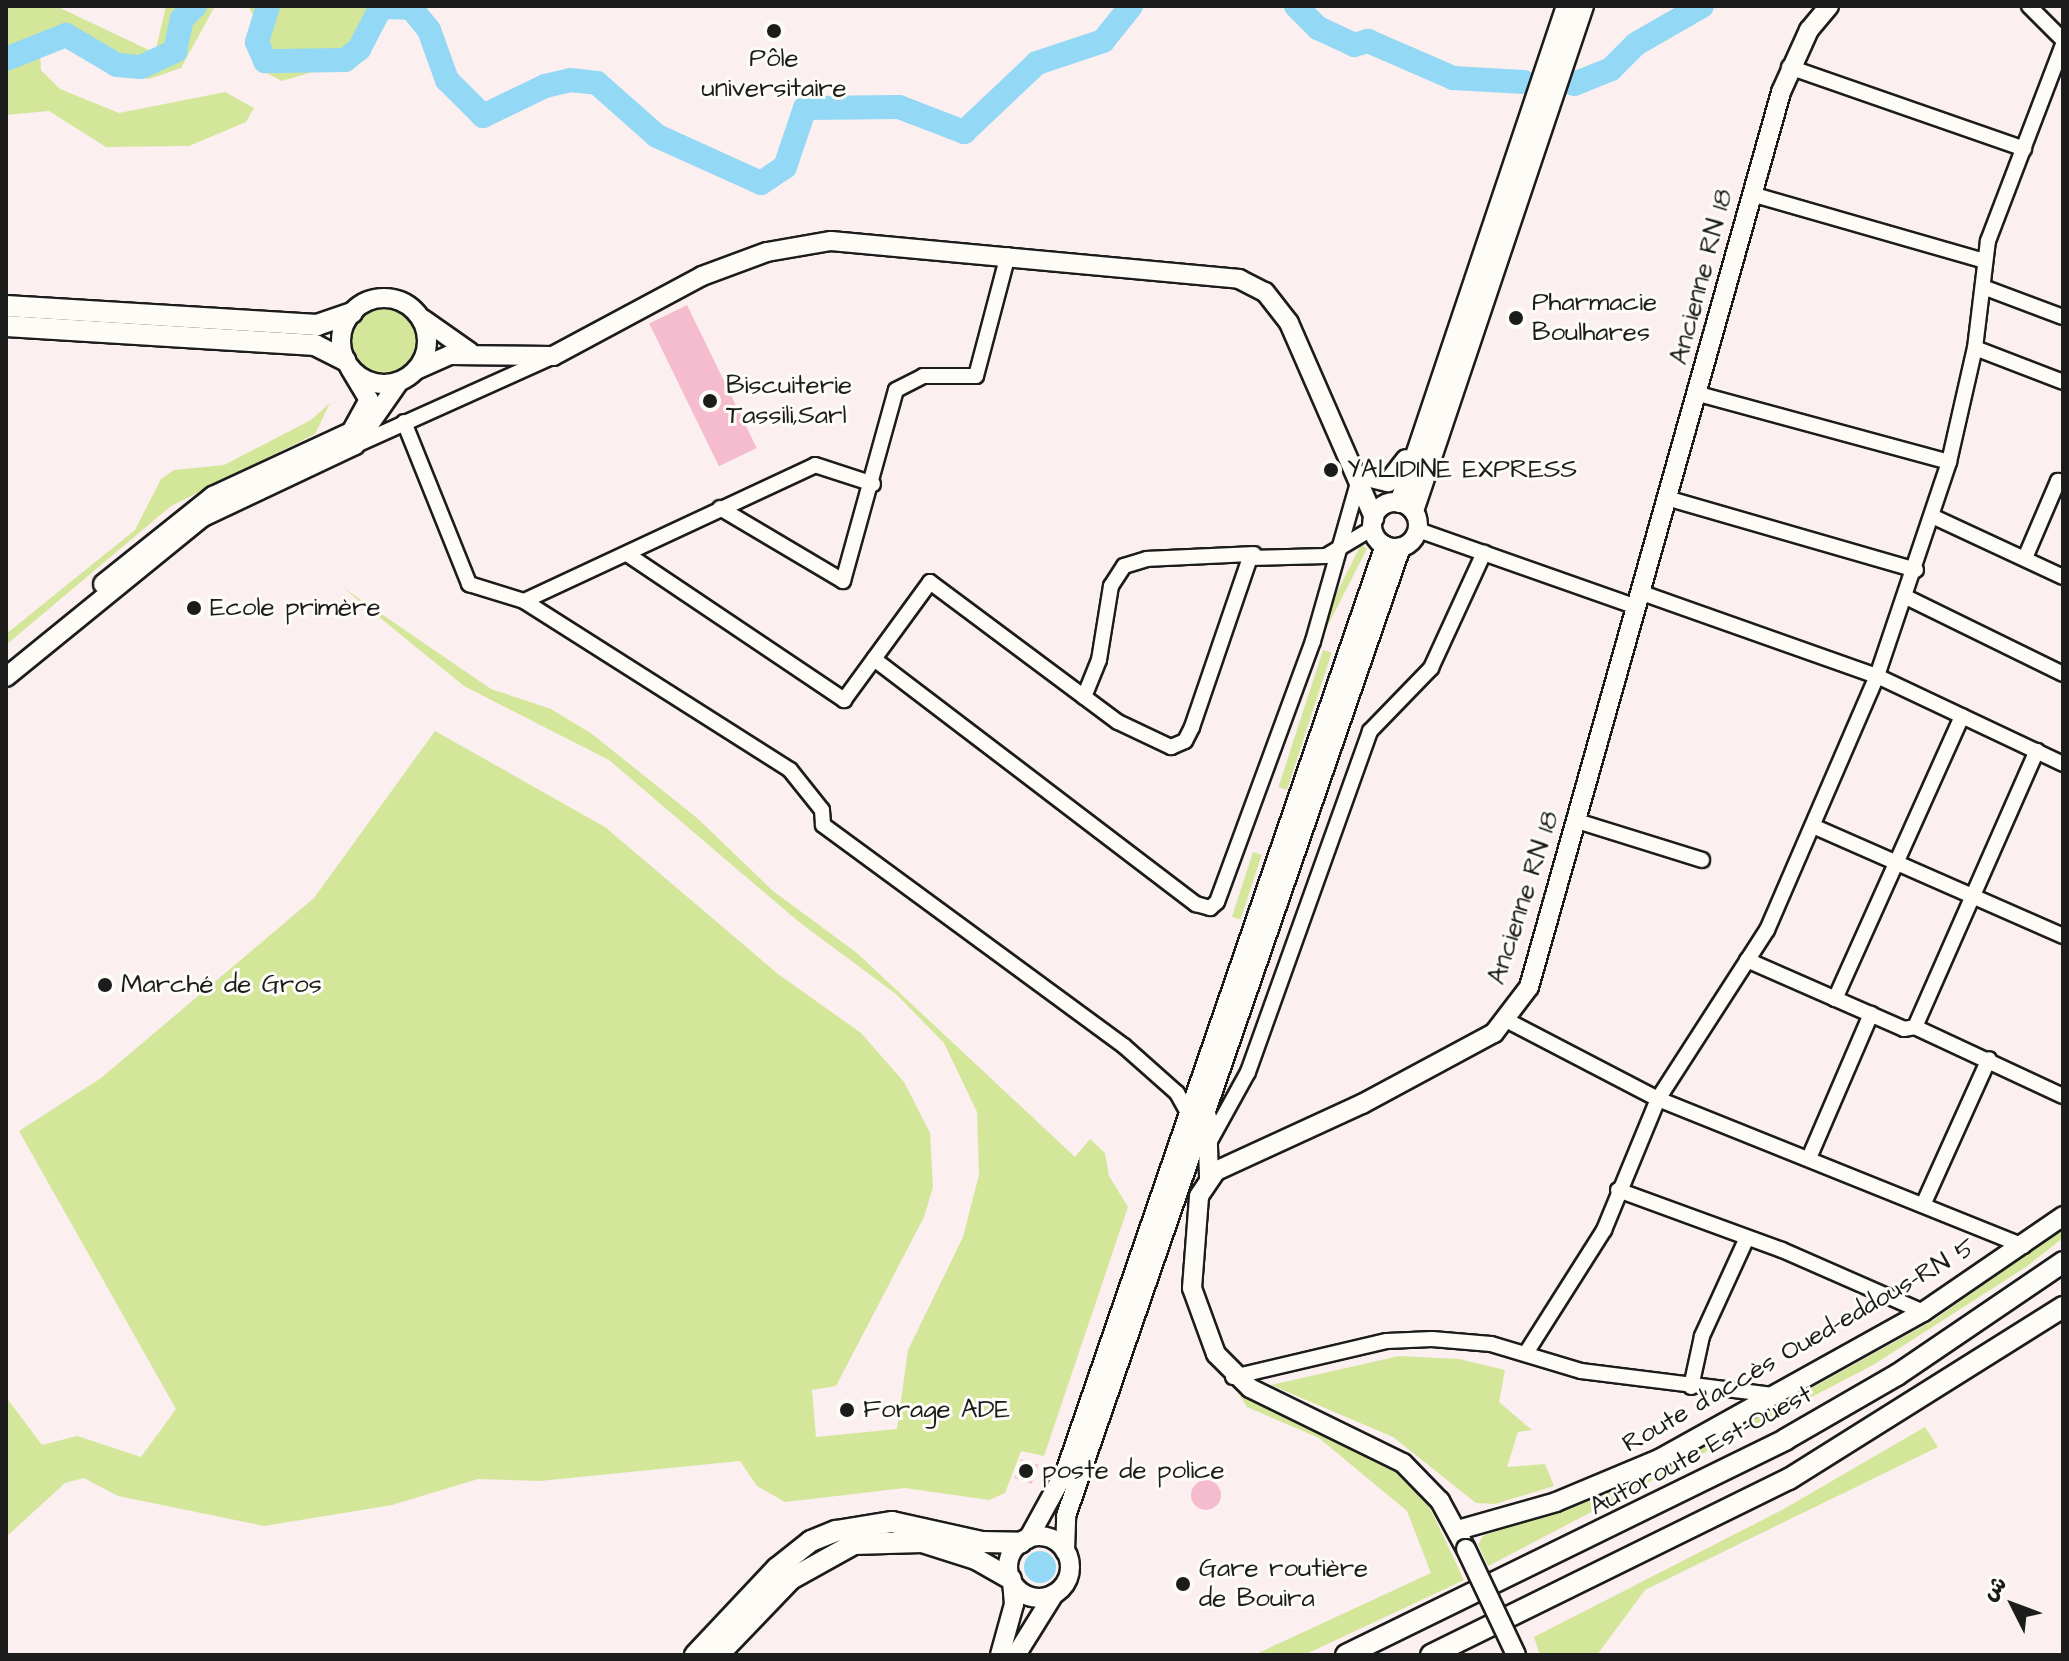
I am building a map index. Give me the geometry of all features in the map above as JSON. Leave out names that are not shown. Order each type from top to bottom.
[{"type":"highway","points":[[6,306],[317,325],[352,313]]},
{"type":"highway","points":[[6,326],[315,345],[348,364]]},
{"type":"highway","name":"Autoroute Est-Ouest","points":[[1346,1655],[1786,1439],[1897,1375],[2063,1262]]},
{"type":"highway","points":[[1431,1655],[1776,1486],[1919,1403],[2063,1307]]},
{"type":"highway","points":[[695,1655],[777,1568],[811,1541],[836,1531],[904,1523],[982,1542],[1025,1541]]},
{"type":"highway","points":[[718,1655],[791,1579],[854,1544],[922,1542],[976,1559],[1011,1580]]},
{"type":"main road","points":[[1405,512],[1433,403],[1566,6]]},
{"type":"main road","points":[[1000,1655],[1014,1604],[1010,1559],[1025,1541],[1066,1470],[1198,1077],[1393,546],[1584,6]]},
{"type":"main road","name":"Ancienne RN 18","points":[[1209,1177],[1448,1060],[1508,1021],[1529,987],[1670,499],[1751,194],[1789,67],[1829,6]]},
{"type":"main road","points":[[6,677],[203,517],[355,445],[399,382],[416,370],[473,353],[553,356],[702,276],[767,252],[870,240],[1198,272],[1239,279],[1265,292],[1289,323],[1361,479],[1373,523],[1393,546]]},
{"type":"main road","points":[[6,661],[187,513],[351,432],[369,400],[348,364],[342,331],[352,313],[380,299],[411,308],[440,335],[473,353]]},
{"type":"main road","points":[[411,308],[426,331],[416,370]]},
{"type":"main road","points":[[348,364],[377,384],[399,382]]},
{"type":"main road","points":[[1361,479],[1383,483],[1398,477],[1433,403]]},
{"type":"main road","points":[[1361,479],[1405,512]]},
{"type":"main road","points":[[1373,523],[1405,512]]},
{"type":"main road","points":[[1016,1655],[1054,1594],[1068,1578],[1066,1516],[1393,546]]},
{"type":"main road","points":[[1206,1108],[1210,1142],[1209,1177],[1195,1219],[1192,1288],[1203,1329],[1233,1377],[1386,1450],[1425,1483],[1458,1530],[1516,1655]]},
{"type":"main road","name":"Route d'accès Oued-eddous-RN 5","points":[[1458,1530],[1610,1482],[1774,1396],[1923,1312],[2024,1246],[2063,1216]]},
{"type":"main road","points":[[1025,1541],[1049,1538],[1065,1551]]},
{"type":"main road","points":[[1011,1580],[1027,1595],[1054,1594]]},
{"type":"street","points":[[1526,1353],[1604,1230],[1658,1099],[1747,960],[1815,827],[1877,676],[1934,517],[1949,462],[1975,348],[1984,261],[2063,43],[2029,6]]},
{"type":"street","points":[[1789,67],[2024,149]]},
{"type":"street","points":[[1751,194],[1984,261]]},
{"type":"street","points":[[720,508],[843,581],[873,484],[896,390],[923,376],[976,376],[1008,255]]},
{"type":"street","points":[[1983,287],[2063,317]]},
{"type":"street","points":[[1975,348],[2063,382]]},
{"type":"street","points":[[355,445],[553,356]]},
{"type":"street","points":[[1699,394],[1949,462]]},
{"type":"street","points":[[404,422],[469,584],[524,601],[790,770],[822,810],[823,825],[1124,1046],[1169,1086],[1187,1111]]},
{"type":"street","points":[[524,601],[815,465],[873,484]]},
{"type":"street","points":[[874,659],[1206,909],[1217,902],[1345,544],[1361,479]]},
{"type":"street","points":[[2025,558],[2058,481],[2063,483]]},
{"type":"street","points":[[1670,499],[1916,570]]},
{"type":"street","points":[[1405,512],[1484,553],[1877,676],[2063,764]]},
{"type":"street","points":[[1934,517],[2063,577]]},
{"type":"street","points":[[1084,697],[1099,660],[1111,586],[1124,566],[1147,559],[1254,554],[1326,556],[1373,523]]},
{"type":"street","points":[[1210,1142],[1248,1072],[1370,731],[1431,668],[1484,553]]},
{"type":"street","points":[[627,554],[844,700],[930,582],[1084,697],[1152,742],[1171,747],[1185,741],[1254,554]]},
{"type":"street","points":[[1906,597],[2063,674]]},
{"type":"street","points":[[1835,999],[1893,861],[1962,716]]},
{"type":"street","points":[[1915,1027],[2037,751]]},
{"type":"street","points":[[1577,821],[1702,860]]},
{"type":"street","points":[[1815,827],[2063,936]]},
{"type":"street","points":[[1747,960],[1904,1029],[1915,1027],[2063,1096]]},
{"type":"street","points":[[1809,1158],[1871,1014]]},
{"type":"street","points":[[1508,1021],[1658,1099],[2024,1246]]},
{"type":"street","points":[[1923,1205],[1989,1059]]},
{"type":"street","points":[[1169,1086],[1184,1088],[1198,1077]]},
{"type":"street","points":[[1618,1190],[1923,1312]]},
{"type":"street","points":[[1691,1387],[1702,1336],[1746,1240]]},
{"type":"street","points":[[1233,1377],[1400,1340],[1463,1340],[1526,1353],[1562,1368],[1774,1396]]},
{"type":"green space","points":[[6,6],[56,6],[155,53],[166,6],[215,6],[181,68],[149,79],[110,73],[74,41],[54,39],[40,52],[41,70],[60,89],[119,113],[225,92],[254,108],[246,122],[189,146],[106,147],[49,111],[6,115]]},
{"type":"green space","points":[[248,6],[381,6],[363,57],[282,81],[257,68],[247,43],[253,15]]},
{"type":"green space","points":[[378,309],[390,309],[407,318],[414,329],[414,353],[407,364],[390,373],[378,373],[366,368],[357,359],[352,347],[352,335],[357,323],[366,314]]},
{"type":"green space","points":[[330,403],[315,434],[171,506],[6,645],[6,634],[135,530],[161,479],[174,470],[224,465],[311,420]]},
{"type":"green space","points":[[1361,545],[1367,548],[1321,639],[1315,636]]},
{"type":"green space","points":[[342,587],[491,689],[551,709],[592,734],[697,818],[773,891],[857,953],[1075,1157],[1090,1139],[1105,1153],[1109,1176],[1128,1207],[1044,1456],[1021,1451],[1005,1493],[989,1500],[905,1488],[785,1502],[757,1486],[740,1461],[540,1481],[478,1479],[392,1505],[264,1526],[118,1496],[84,1478],[65,1483],[6,1537],[6,1397],[42,1445],[77,1436],[141,1457],[176,1409],[19,1131],[101,1078],[314,898],[435,731],[605,827],[778,974],[861,1033],[904,1082],[930,1133],[933,1187],[924,1217],[836,1386],[812,1390],[816,1437],[897,1429],[908,1350],[963,1237],[979,1175],[977,1112],[944,1043],[896,994],[799,922],[609,760],[464,686]]},
{"type":"green space","points":[[1323,650],[1332,653],[1287,790],[1279,787]]},
{"type":"green space","points":[[1253,852],[1262,855],[1241,919],[1232,917]]},
{"type":"green space","points":[[2063,1227],[2063,1238],[2026,1267],[1873,1365],[1488,1566],[1478,1545],[1483,1536],[1634,1481],[1727,1435],[1934,1320]]},
{"type":"green space","points":[[1399,1356],[1459,1359],[1505,1370],[1499,1402],[1532,1430],[1518,1432],[1507,1467],[1545,1464],[1554,1486],[1495,1504],[1476,1503],[1393,1437],[1271,1385]]},
{"type":"green space","points":[[1237,1391],[1391,1467],[1429,1506],[1464,1580],[1304,1655],[1254,1655],[1431,1573],[1407,1511],[1319,1438],[1247,1407]]},
{"type":"green space","points":[[1925,1427],[1938,1447],[1645,1590],[1597,1655],[1540,1655],[1534,1637],[1782,1510]]},
{"type":"water","points":[[1040,1551],[1051,1556],[1056,1567],[1051,1578],[1040,1583],[1029,1578],[1024,1567],[1029,1556]]},
{"type":"building","name":"Biscuiterie Tassili,Sarl","points":[[687,305],[757,448],[719,466],[649,323]]},
{"type":"building","name":"poste de police","points":[[1021,1459],[1038,1465],[1032,1484],[1014,1478]]},
{"type":"building","points":[[1206,1480],[1217,1484],[1221,1495],[1217,1506],[1206,1510],[1195,1506],[1191,1495],[1195,1484]]},
{"type":"waterway","points":[[6,59],[66,35],[117,65],[141,67],[175,51],[182,19],[195,6]]},
{"type":"waterway","points":[[268,6],[257,42],[265,61],[345,60],[359,49],[381,7],[406,8]]},
{"type":"waterway","points":[[416,14],[429,30],[447,80],[483,116],[545,86],[570,80],[597,83],[657,136],[761,183],[785,167],[805,108],[899,107],[964,132],[1037,63],[1103,41],[1131,6]]},
{"type":"waterway","points":[[1296,6],[1318,28],[1354,45],[1368,41],[1453,78],[1524,82]]},
{"type":"waterway","points":[[1574,84],[1611,69],[1636,44],[1702,6]]},
{"type":"place","name":"Pôle universitaire","points":[[774,31]]},
{"type":"place","name":"Pharmacie Boulhares","points":[[1516,318]]},
{"type":"place","name":"Biscuiterie Tassili,Sarl","points":[[710,401]]},
{"type":"place","name":"YALIDINE EXPRESS","points":[[1331,470]]},
{"type":"place","name":"Ecole primère","points":[[194,608]]},
{"type":"place","name":"Marché de Gros","points":[[105,985]]},
{"type":"place","name":"Forage ADE","points":[[847,1410]]},
{"type":"place","name":"poste de police","points":[[1026,1471]]},
{"type":"place","name":"Gare routière de Bouira","points":[[1183,1584]]}]
